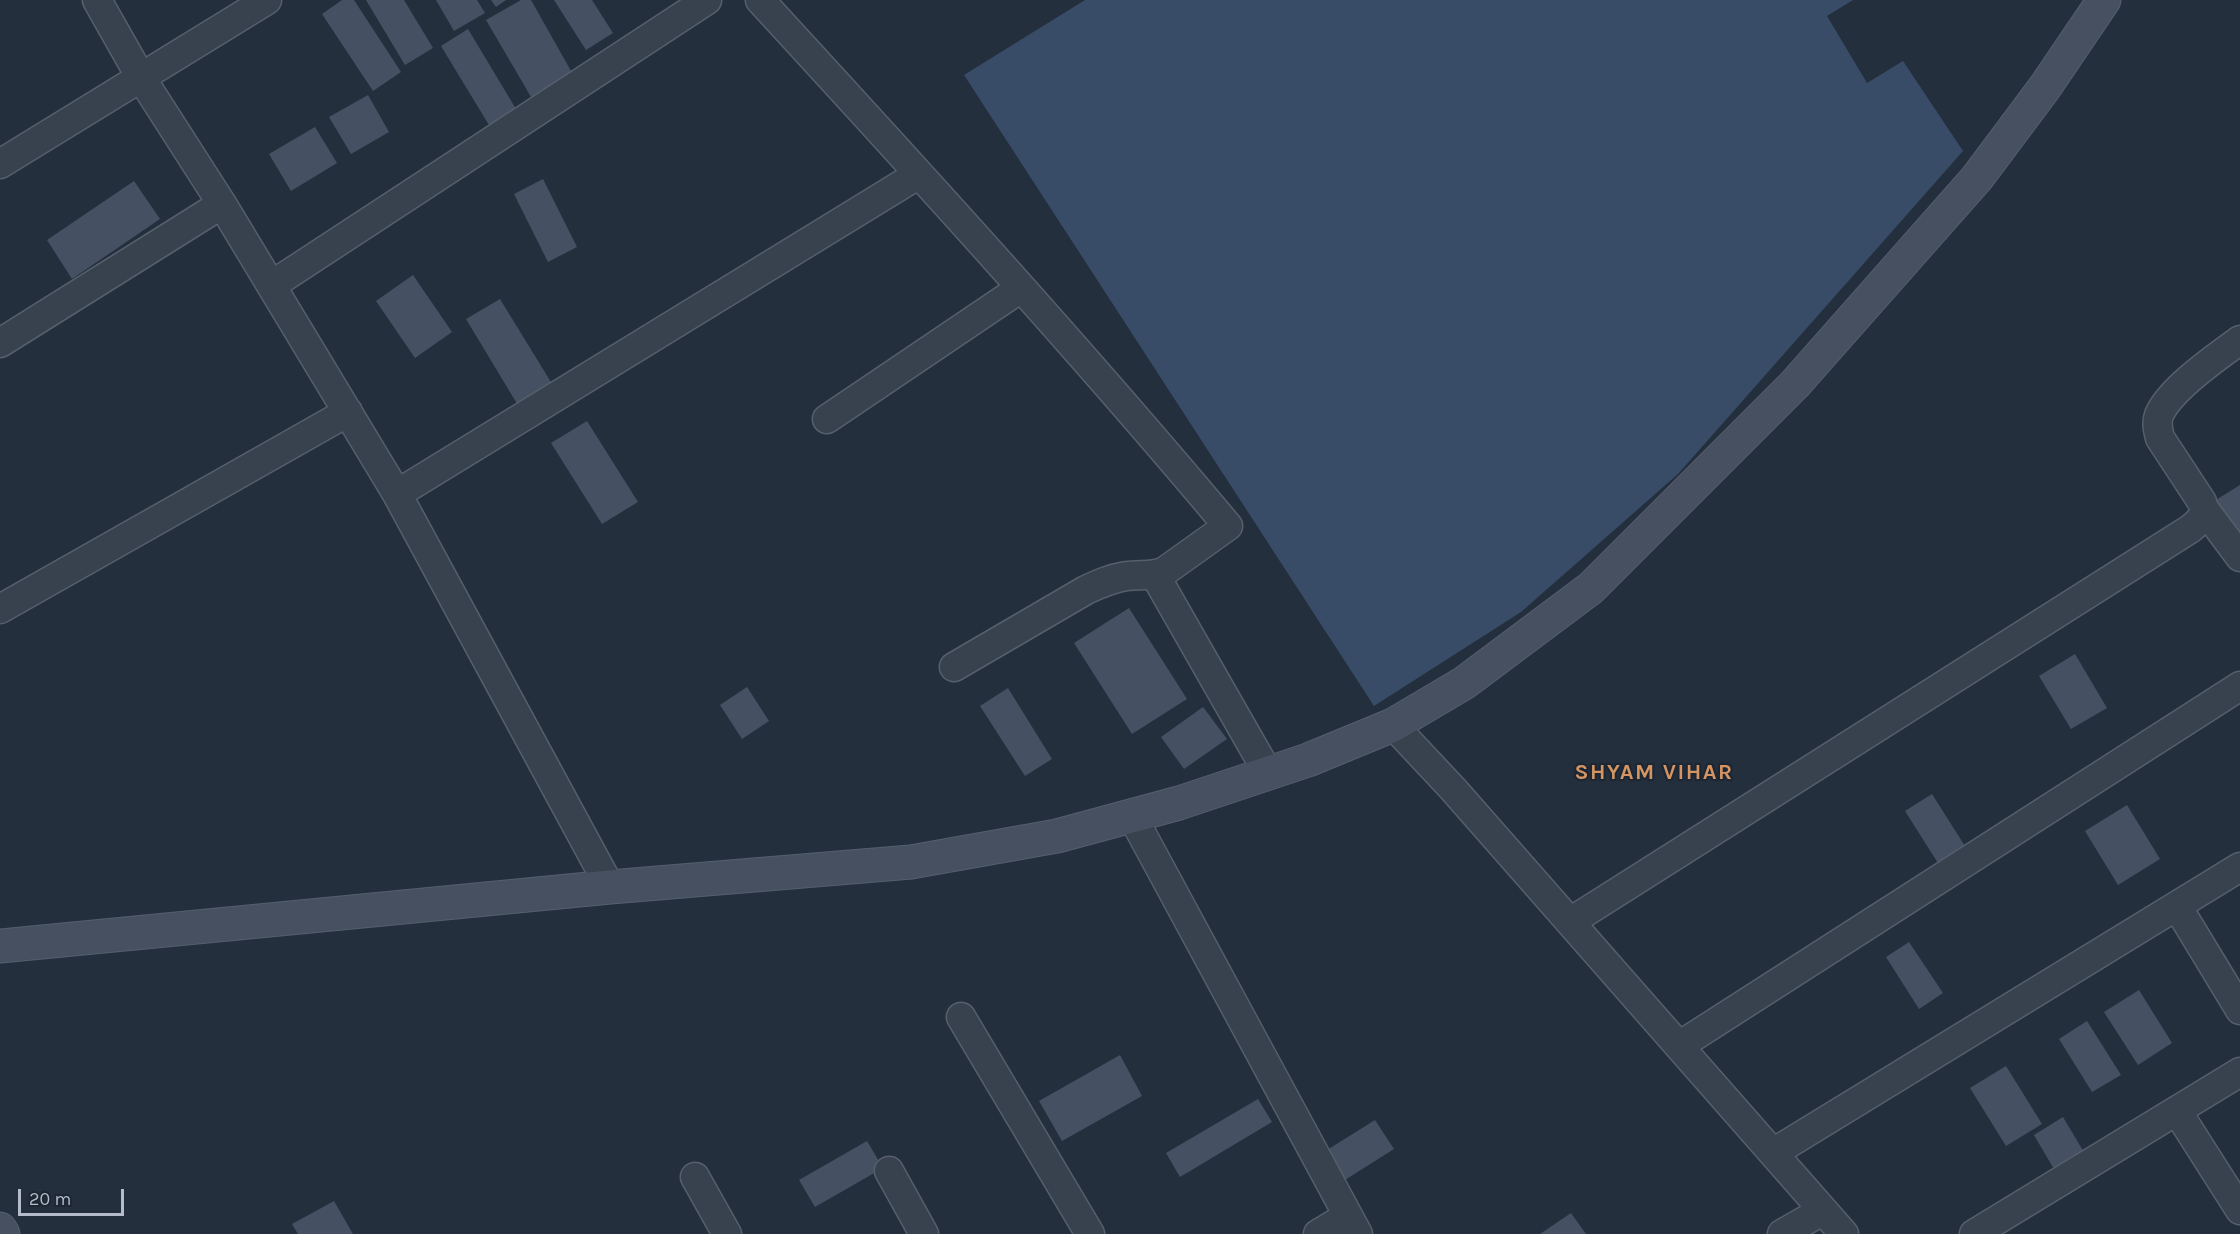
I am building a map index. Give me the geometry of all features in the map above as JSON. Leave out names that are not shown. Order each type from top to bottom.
[{"type":"street","points":[[97,0],[140,76],[272,285],[397,494],[610,886]]},
{"type":"street","points":[[0,164],[267,0]]},
{"type":"street","points":[[272,285],[707,0]]},
{"type":"street","points":[[760,0],[1021,288],[1228,526],[1165,571],[1155,575],[1119,578],[1095,586],[954,667]]},
{"type":"street","points":[[0,946],[610,886],[912,862],[1057,836],[1179,803],[1308,760],[1393,726],[1464,683],[1591,588],[1796,384],[1977,178],[2045,87],[2104,0]]},
{"type":"street","points":[[397,494],[919,174]]},
{"type":"street","points":[[0,343],[222,204]]},
{"type":"street","points":[[828,419],[1021,288]]},
{"type":"street","points":[[2240,340],[2207,365],[2173,396],[2160,413],[2157,426],[2160,438],[2205,510],[2240,557]]},
{"type":"street","points":[[0,609],[348,412]]},
{"type":"street","points":[[1570,922],[2190,529],[2202,519],[2205,510]]},
{"type":"street","points":[[1155,575],[1268,773]]},
{"type":"street","points":[[1679,1046],[2240,686]]},
{"type":"street","points":[[1393,726],[1453,789],[1844,1234]]},
{"type":"street","points":[[1131,816],[1353,1225],[1318,1234]]},
{"type":"street","points":[[1773,1153],[2240,867]]},
{"type":"street","points":[[2177,906],[2240,1010]]},
{"type":"street","points":[[961,1017],[1090,1234]]},
{"type":"street","points":[[1974,1234],[2240,1072]]},
{"type":"street","points":[[2177,1111],[2240,1210]]},
{"type":"street","points":[[889,1171],[924,1234]]},
{"type":"street","points":[[695,1177],[727,1234]]},
{"type":"street","points":[[1782,1234],[1822,1210]]},
{"type":"street","points":[[0,1229],[3,1234]]},
{"type":"water","points":[[1085,0],[1853,0],[1827,16],[1867,83],[1903,61],[1963,151],[1678,474],[1521,612],[1374,706],[964,75]]},
{"type":"building","points":[[342,0],[354,0],[401,72],[373,91],[322,14]]},
{"type":"building","points":[[366,0],[404,0],[433,48],[405,65]]},
{"type":"building","points":[[436,0],[477,0],[485,13],[454,31]]},
{"type":"building","points":[[491,0],[506,0],[496,7]]},
{"type":"building","points":[[521,0],[531,0],[575,78],[534,102],[486,20]]},
{"type":"building","points":[[554,0],[592,0],[613,33],[586,50]]},
{"type":"building","points":[[468,29],[519,114],[492,130],[441,46]]},
{"type":"building","points":[[368,95],[389,132],[351,154],[329,117]]},
{"type":"building","points":[[315,127],[337,163],[291,191],[269,154]]},
{"type":"building","points":[[543,179],[577,247],[548,262],[514,194]]},
{"type":"building","points":[[134,181],[160,219],[72,279],[47,240]]},
{"type":"building","points":[[413,275],[452,332],[415,358],[376,301]]},
{"type":"building","points":[[500,299],[554,387],[519,407],[466,319]]},
{"type":"building","points":[[587,421],[638,502],[602,524],[551,443]]},
{"type":"building","points":[[2240,485],[2240,546],[2211,503]]},
{"type":"building","points":[[1129,608],[1187,699],[1132,734],[1074,643]]},
{"type":"building","points":[[2075,654],[2107,708],[2071,729],[2039,676]]},
{"type":"building","points":[[747,687],[769,721],[742,739],[720,705]]},
{"type":"building","points":[[1008,688],[1052,759],[1025,776],[980,706]]},
{"type":"building","points":[[1203,707],[1227,739],[1184,769],[1161,737]]},
{"type":"building","points":[[1932,794],[1970,854],[1943,871],[1905,811]]},
{"type":"building","points":[[2127,805],[2160,859],[2118,885],[2085,831]]},
{"type":"building","points":[[1909,942],[1943,993],[1919,1009],[1886,957]]},
{"type":"building","points":[[2139,990],[2172,1043],[2138,1065],[2104,1012]]},
{"type":"building","points":[[2087,1021],[2121,1075],[2092,1092],[2059,1039]]},
{"type":"building","points":[[1120,1055],[1142,1096],[1062,1141],[1039,1101]]},
{"type":"building","points":[[2006,1066],[2042,1124],[2006,1146],[1970,1088]]},
{"type":"building","points":[[1258,1099],[1272,1122],[1180,1177],[1166,1153]]},
{"type":"building","points":[[2063,1117],[2088,1159],[2058,1176],[2034,1135]]},
{"type":"building","points":[[1375,1120],[1394,1149],[1337,1185],[1319,1155]]},
{"type":"building","points":[[867,1141],[883,1168],[815,1207],[799,1180]]},
{"type":"building","points":[[334,1201],[353,1234],[298,1234],[292,1224]]},
{"type":"building","points":[[1571,1213],[1586,1234],[1540,1234]]},
{"type":"district","name":"SHYAM VIHAR","points":[[1654,773]]}]
